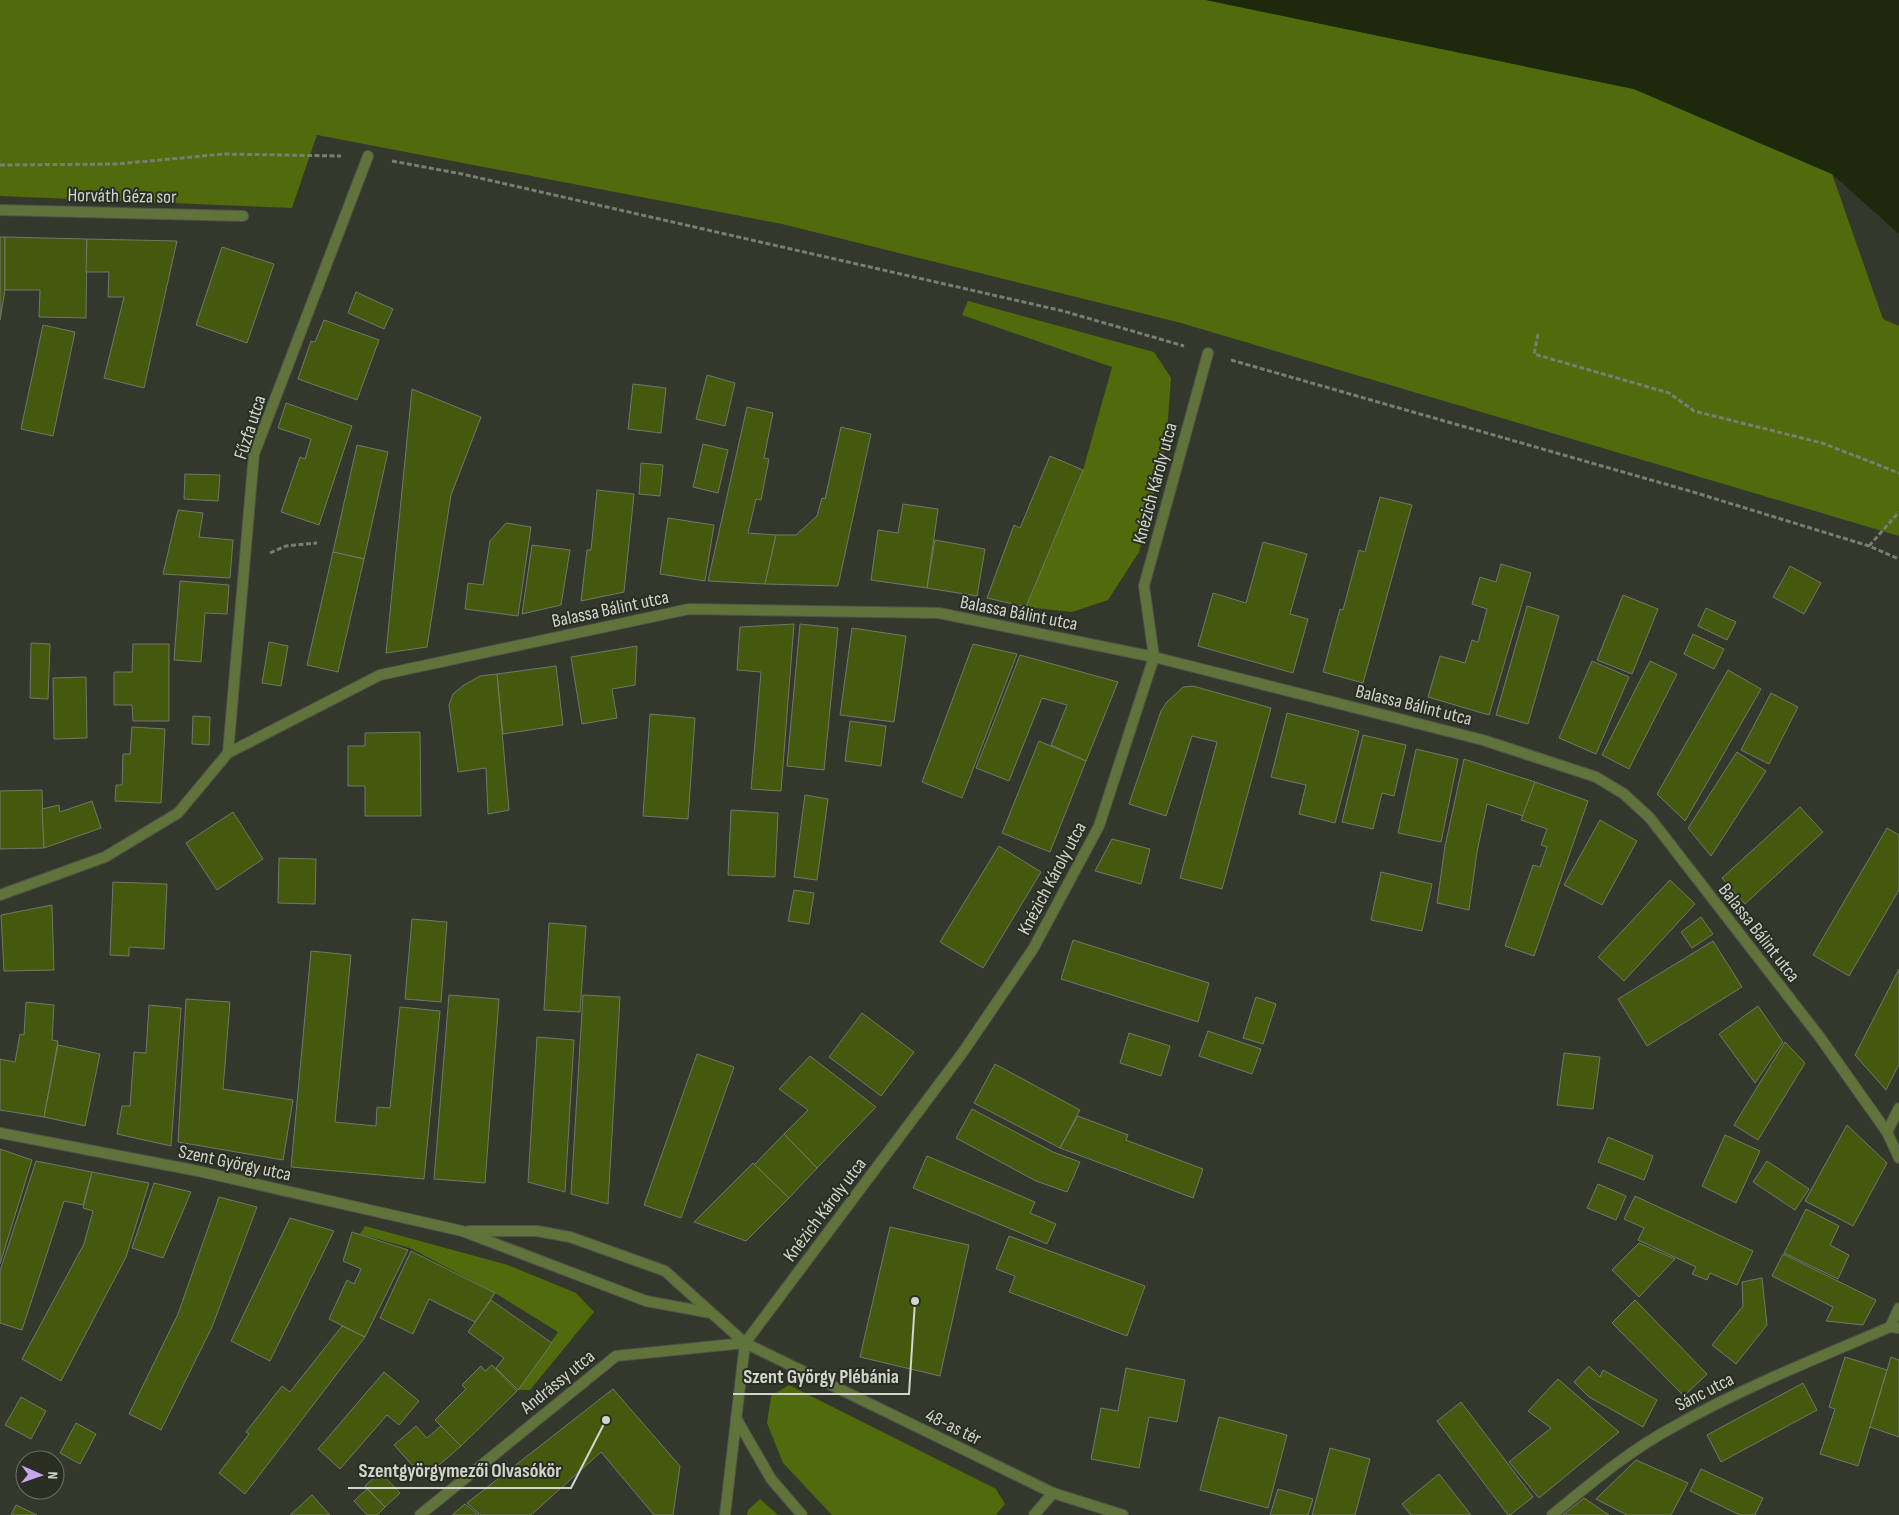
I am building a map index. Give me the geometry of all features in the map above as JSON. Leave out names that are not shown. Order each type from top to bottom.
[{"type":"street","name":"Fűzfa utca","points":[[228,753],[254,454],[368,156]]},
{"type":"street","name":"Horváth Géza sor","points":[[0,210],[243,216]]},
{"type":"street","name":"Knézich Károly utca","points":[[745,1343],[963,1052],[1033,949],[1099,826],[1154,657],[1144,586],[1208,353]]},
{"type":"street","name":"Balassa Bálint utca","points":[[0,895],[105,857],[178,813],[228,753],[380,675],[690,609],[939,614],[1154,657],[1483,740],[1596,777],[1624,794],[1650,818],[1819,1036],[1887,1132],[1899,1158]]},
{"type":"street","points":[[1887,1132],[1899,1108]]},
{"type":"street","name":"Szent György utca","points":[[0,1133],[198,1171],[462,1231],[646,1301],[711,1313]]},
{"type":"street","name":"Szent György utca","points":[[462,1231],[537,1231],[570,1237],[665,1270],[745,1343]]},
{"type":"street","name":"Sánc utca","points":[[1552,1515],[1613,1465],[1674,1426],[1745,1389],[1895,1328],[1899,1308]]},
{"type":"street","points":[[725,1515],[745,1343]]},
{"type":"street","name":"48-as tér","points":[[745,1343],[1053,1493],[1112,1513]]},
{"type":"street","name":"Andrássy utca","points":[[420,1515],[616,1356],[745,1343]]},
{"type":"street","points":[[736,1418],[771,1479],[802,1515]]},
{"type":"street","points":[[1034,1515],[1053,1493]]},
{"type":"street","points":[[1112,1513],[1123,1515]]},
{"type":"path","points":[[0,165],[117,164],[224,154],[368,156],[462,174],[1062,311],[1694,492],[1869,546],[1899,559]]},
{"type":"path","points":[[1538,334],[1534,354],[1670,393],[1694,411],[1822,443],[1899,473]]},
{"type":"path","points":[[1869,546],[1899,512]]},
{"type":"path","points":[[243,582],[262,556],[286,546],[317,543]]},
{"type":"green space","points":[[0,0],[1206,0],[1634,89],[1832,174],[1883,319],[1899,326],[1899,536],[1181,323],[782,224],[317,135],[292,208],[0,196]]},
{"type":"green space","points":[[968,301],[1154,352],[1171,378],[1166,446],[1139,552],[1108,600],[1072,612],[1026,607],[1083,470],[1112,367],[962,315]]},
{"type":"green space","points":[[365,1226],[508,1265],[576,1293],[594,1312],[530,1390],[518,1390],[558,1332],[495,1293],[410,1248],[360,1234]]},
{"type":"green space","points":[[789,1385],[996,1489],[1005,1504],[996,1515],[832,1515],[783,1463],[767,1423],[771,1396]]},
{"type":"green space","points":[[760,1499],[778,1515],[747,1515],[748,1510]]},
{"type":"shaded area","points":[[1206,0],[1899,0],[1899,234],[1832,174],[1634,89]]},
{"type":"building","points":[[0,237],[5,237],[5,290],[0,320]]},
{"type":"building","points":[[5,237],[87,239],[86,318],[39,317],[40,290],[5,290]]},
{"type":"building","points":[[87,239],[177,241],[144,388],[104,378],[124,297],[108,297],[109,272],[86,272]]},
{"type":"building","points":[[222,247],[274,264],[247,343],[196,325]]},
{"type":"building","points":[[356,292],[393,309],[384,329],[348,313]]},
{"type":"building","points":[[324,320],[379,340],[357,400],[298,379],[311,341],[315,342]]},
{"type":"building","points":[[43,325],[75,332],[53,436],[21,429]]},
{"type":"building","points":[[707,375],[735,383],[725,426],[696,419]]},
{"type":"building","points":[[633,384],[666,388],[661,433],[628,429]]},
{"type":"building","points":[[412,389],[481,417],[451,495],[427,647],[386,653]]},
{"type":"building","points":[[286,403],[352,426],[319,525],[281,512],[300,457],[305,459],[311,439],[278,428]]},
{"type":"building","points":[[747,407],[773,413],[764,458],[769,459],[761,500],[756,499],[748,533],[776,535],[765,584],[708,581]]},
{"type":"building","points":[[841,427],[871,434],[838,586],[765,584],[776,535],[796,535],[817,516],[822,498],[825,499]]},
{"type":"building","points":[[703,444],[728,450],[718,493],[693,487]]},
{"type":"building","points":[[357,445],[388,452],[364,559],[333,552]]},
{"type":"building","points":[[1050,456],[1083,470],[1026,607],[987,598],[1014,525],[1020,528]]},
{"type":"building","points":[[641,463],[663,465],[660,496],[639,494]]},
{"type":"building","points":[[185,474],[220,475],[218,501],[184,499]]},
{"type":"building","points":[[597,490],[634,494],[624,592],[581,601],[587,550],[591,550]]},
{"type":"building","points":[[1380,497],[1412,505],[1363,683],[1323,672],[1340,609],[1343,610],[1359,550],[1365,552]]},
{"type":"building","points":[[903,504],[938,509],[927,588],[871,580],[878,530],[898,533]]},
{"type":"building","points":[[178,510],[203,513],[199,537],[233,540],[230,578],[163,574]]},
{"type":"building","points":[[668,518],[714,525],[705,581],[660,574]]},
{"type":"building","points":[[506,523],[531,527],[518,616],[465,609],[468,583],[483,585],[490,541]]},
{"type":"building","points":[[935,540],[985,549],[977,596],[927,588]]},
{"type":"building","points":[[1263,542],[1307,554],[1290,614],[1308,619],[1293,673],[1198,646],[1213,593],[1246,603]]},
{"type":"building","points":[[532,545],[570,550],[561,605],[522,614]]},
{"type":"building","points":[[333,552],[364,559],[338,672],[307,665]]},
{"type":"building","points":[[1501,564],[1531,573],[1489,715],[1428,697],[1440,656],[1465,663],[1472,640],[1478,642],[1487,609],[1472,604],[1480,577],[1496,582]]},
{"type":"building","points":[[1790,566],[1821,583],[1804,614],[1773,597]]},
{"type":"building","points":[[180,581],[229,585],[227,614],[205,613],[201,662],[174,660]]},
{"type":"building","points":[[1623,595],[1658,609],[1632,674],[1597,660]]},
{"type":"building","points":[[1527,606],[1559,616],[1528,724],[1496,715]]},
{"type":"building","points":[[1706,608],[1736,622],[1727,640],[1698,626]]},
{"type":"building","points":[[794,624],[781,791],[751,789],[761,672],[737,670],[740,627]]},
{"type":"building","points":[[800,624],[838,628],[824,770],[787,766]]},
{"type":"building","points":[[852,628],[906,636],[894,722],[840,715]]},
{"type":"building","points":[[1693,634],[1724,649],[1714,669],[1684,654]]},
{"type":"building","points":[[269,642],[288,646],[281,686],[262,683]]},
{"type":"building","points":[[31,643],[50,644],[48,699],[30,698]]},
{"type":"building","points":[[133,644],[169,644],[169,721],[133,721],[132,705],[114,705],[114,672],[132,672]]},
{"type":"building","points":[[973,644],[1017,654],[962,798],[922,782]]},
{"type":"building","points":[[637,646],[635,685],[612,689],[617,718],[582,724],[571,657]]},
{"type":"building","points":[[1020,655],[1118,682],[1086,761],[1051,745],[1067,705],[1042,698],[1009,781],[976,768]]},
{"type":"building","points":[[1592,661],[1629,677],[1596,754],[1559,738]]},
{"type":"building","points":[[1650,661],[1677,674],[1629,769],[1602,755]]},
{"type":"building","points":[[556,666],[563,725],[503,734],[497,674]]},
{"type":"building","points":[[1728,670],[1761,689],[1685,821],[1657,794]]},
{"type":"building","points":[[497,674],[509,810],[488,814],[486,768],[458,772],[449,705],[453,694],[464,685],[480,676]]},
{"type":"building","points":[[86,677],[87,738],[54,739],[53,678]]},
{"type":"building","points":[[1193,686],[1271,708],[1222,889],[1180,878],[1217,742],[1192,736],[1166,816],[1129,804],[1161,711],[1167,702],[1183,687]]},
{"type":"building","points":[[1771,693],[1798,707],[1769,764],[1741,750]]},
{"type":"building","points":[[1287,713],[1359,731],[1335,823],[1299,814],[1306,785],[1271,777]]},
{"type":"building","points":[[650,714],[695,718],[688,819],[643,816]]},
{"type":"building","points":[[193,716],[210,717],[209,745],[192,744]]},
{"type":"building","points":[[850,721],[886,726],[881,766],[845,761]]},
{"type":"building","points":[[132,727],[165,729],[161,803],[115,801],[116,785],[122,785],[123,754],[130,754]]},
{"type":"building","points":[[420,732],[421,816],[365,816],[365,786],[348,786],[348,746],[365,746],[365,733]]},
{"type":"building","points":[[1363,735],[1406,745],[1394,796],[1382,793],[1373,829],[1342,822]]},
{"type":"building","points":[[1039,741],[1086,761],[1050,852],[1002,833]]},
{"type":"building","points":[[1416,749],[1458,759],[1441,842],[1398,833]]},
{"type":"building","points":[[1737,752],[1766,771],[1711,856],[1688,828]]},
{"type":"building","points":[[1464,759],[1535,782],[1523,816],[1487,804],[1477,852],[1469,910],[1437,903],[1445,846]]},
{"type":"building","points":[[1535,782],[1588,801],[1534,956],[1505,946],[1533,865],[1540,867],[1547,847],[1541,845],[1547,829],[1521,820]]},
{"type":"building","points":[[42,790],[44,848],[0,849],[0,791]]},
{"type":"building","points":[[805,795],[828,799],[817,880],[794,877]]},
{"type":"building","points":[[92,801],[101,828],[44,848],[42,809],[59,805],[60,812]]},
{"type":"building","points":[[1800,807],[1823,832],[1745,904],[1722,878]]},
{"type":"building","points":[[731,810],[778,813],[775,877],[728,875]]},
{"type":"building","points":[[233,812],[263,859],[217,890],[186,843]]},
{"type":"building","points":[[1600,820],[1637,841],[1602,905],[1564,885]]},
{"type":"building","points":[[1887,828],[1899,835],[1899,890],[1849,976],[1813,955]]},
{"type":"building","points":[[1112,839],[1150,849],[1141,884],[1095,871]]},
{"type":"building","points":[[999,846],[1041,872],[983,968],[940,942]]},
{"type":"building","points":[[279,858],[316,859],[315,904],[278,903]]},
{"type":"building","points":[[1381,872],[1432,884],[1422,931],[1371,920]]},
{"type":"building","points":[[1670,880],[1695,904],[1624,981],[1598,957]]},
{"type":"building","points":[[113,882],[167,884],[164,949],[129,947],[129,956],[110,955]]},
{"type":"building","points":[[794,890],[814,893],[809,924],[788,921]]},
{"type":"building","points":[[52,905],[54,970],[4,971],[1,915]]},
{"type":"building","points":[[1701,917],[1713,934],[1692,948],[1681,932]]},
{"type":"building","points":[[412,919],[447,922],[441,1002],[405,999]]},
{"type":"building","points":[[549,923],[586,926],[580,1012],[544,1010]]},
{"type":"building","points":[[1073,940],[1209,983],[1198,1022],[1061,979]]},
{"type":"building","points":[[1713,941],[1742,987],[1647,1046],[1618,999]]},
{"type":"building","points":[[311,951],[351,955],[335,1122],[376,1126],[377,1107],[390,1108],[400,1007],[440,1011],[424,1179],[291,1167]]},
{"type":"building","points":[[1899,969],[1899,1064],[1886,1090],[1855,1055]]},
{"type":"building","points":[[449,995],[499,999],[485,1183],[434,1179]]},
{"type":"building","points":[[583,995],[620,997],[608,1204],[571,1194]]},
{"type":"building","points":[[1256,997],[1276,1004],[1263,1044],[1243,1038]]},
{"type":"building","points":[[186,999],[230,1002],[223,1089],[293,1100],[283,1160],[178,1142]]},
{"type":"building","points":[[26,1002],[54,1005],[52,1040],[58,1041],[44,1117],[0,1110],[0,1059],[15,1062],[20,1034],[24,1035]]},
{"type":"building","points":[[149,1005],[181,1008],[171,1146],[117,1134],[122,1106],[130,1106],[134,1052],[146,1053]]},
{"type":"building","points":[[1758,1006],[1783,1042],[1755,1083],[1719,1034]]},
{"type":"building","points":[[862,1013],[914,1052],[881,1096],[829,1057]]},
{"type":"building","points":[[1208,1031],[1261,1049],[1252,1074],[1199,1056]]},
{"type":"building","points":[[1129,1033],[1170,1046],[1161,1076],[1120,1063]]},
{"type":"building","points":[[537,1037],[574,1040],[565,1192],[528,1182]]},
{"type":"building","points":[[1785,1042],[1805,1063],[1758,1140],[1734,1125]]},
{"type":"building","points":[[58,1045],[100,1054],[85,1126],[44,1117]]},
{"type":"building","points":[[1564,1053],[1600,1057],[1593,1109],[1557,1105]]},
{"type":"building","points":[[697,1054],[734,1067],[681,1218],[644,1205]]},
{"type":"building","points":[[810,1056],[876,1107],[817,1168],[784,1134],[808,1110],[779,1089]]},
{"type":"building","points":[[995,1064],[1080,1110],[1060,1148],[974,1103]]},
{"type":"building","points":[[972,1109],[1053,1152],[1080,1162],[1067,1192],[1036,1181],[956,1138]]},
{"type":"building","points":[[1078,1116],[1128,1135],[1126,1140],[1203,1169],[1193,1198],[1060,1148]]},
{"type":"building","points":[[1847,1125],[1887,1163],[1853,1226],[1805,1201]]},
{"type":"building","points":[[784,1134],[817,1168],[789,1198],[754,1165]]},
{"type":"building","points":[[1725,1135],[1760,1151],[1736,1203],[1702,1186]]},
{"type":"building","points":[[1608,1137],[1653,1156],[1644,1180],[1598,1162]]},
{"type":"building","points":[[0,1149],[32,1160],[0,1264]]},
{"type":"building","points":[[927,1156],[1035,1202],[1030,1213],[1056,1224],[1047,1244],[913,1188]]},
{"type":"building","points":[[36,1161],[92,1172],[83,1205],[64,1201],[22,1330],[0,1323],[0,1271]]},
{"type":"building","points":[[1767,1161],[1809,1189],[1795,1210],[1753,1182]]},
{"type":"building","points":[[753,1163],[789,1198],[746,1241],[694,1222]]},
{"type":"building","points":[[92,1172],[149,1183],[126,1257],[61,1381],[22,1359],[84,1244],[93,1211],[83,1208]]},
{"type":"building","points":[[154,1183],[191,1192],[163,1258],[132,1248]]},
{"type":"building","points":[[1598,1184],[1626,1196],[1616,1220],[1587,1208]]},
{"type":"building","points":[[1635,1196],[1753,1251],[1737,1285],[1710,1273],[1707,1280],[1692,1274],[1696,1267],[1638,1240],[1644,1228],[1624,1219]]},
{"type":"building","points":[[219,1197],[257,1207],[212,1327],[161,1430],[129,1414],[178,1314]]},
{"type":"building","points":[[1806,1209],[1839,1226],[1830,1245],[1849,1255],[1838,1279],[1784,1253]]},
{"type":"building","points":[[290,1218],[334,1231],[270,1361],[231,1341]]},
{"type":"building","points":[[890,1227],[969,1245],[940,1376],[860,1357]]},
{"type":"building","points":[[352,1232],[408,1250],[365,1337],[329,1319],[347,1280],[354,1284],[361,1269],[343,1261]]},
{"type":"building","points":[[1009,1236],[1145,1286],[1127,1336],[1009,1292],[1015,1276],[996,1269]]},
{"type":"building","points":[[1639,1243],[1675,1259],[1639,1297],[1612,1270]]},
{"type":"building","points":[[411,1251],[495,1293],[475,1322],[429,1299],[413,1334],[380,1318]]},
{"type":"building","points":[[1783,1254],[1876,1300],[1863,1325],[1826,1321],[1833,1307],[1772,1276]]},
{"type":"building","points":[[1762,1278],[1767,1325],[1736,1364],[1712,1345],[1743,1306],[1742,1282]]},
{"type":"building","points":[[491,1300],[552,1343],[518,1390],[496,1368],[504,1358],[468,1332]]},
{"type":"building","points":[[1635,1300],[1707,1374],[1684,1396],[1612,1323]]},
{"type":"building","points":[[342,1326],[365,1337],[245,1494],[219,1473],[249,1434],[246,1432],[282,1386],[290,1392]]},
{"type":"building","points":[[1845,1357],[1887,1370],[1858,1466],[1820,1454],[1835,1409],[1829,1407]]},
{"type":"building","points":[[1891,1357],[1899,1360],[1899,1437],[1870,1427]]},
{"type":"building","points":[[492,1365],[517,1391],[461,1446],[435,1420],[466,1389],[462,1385],[481,1366],[485,1371]]},
{"type":"building","points":[[1589,1366],[1600,1377],[1603,1370],[1657,1400],[1643,1427],[1589,1397],[1574,1382]]},
{"type":"building","points":[[1126,1368],[1185,1380],[1177,1422],[1149,1417],[1139,1468],[1091,1459],[1101,1408],[1118,1411]]},
{"type":"building","points":[[384,1372],[419,1401],[399,1425],[387,1415],[340,1469],[318,1449]]},
{"type":"building","points":[[1558,1379],[1619,1432],[1539,1498],[1509,1462],[1551,1428],[1528,1411]]},
{"type":"building","points":[[1803,1383],[1817,1410],[1721,1462],[1707,1435]]},
{"type":"building","points":[[613,1389],[680,1466],[673,1515],[654,1515],[601,1452],[531,1515],[481,1515],[467,1503]]},
{"type":"building","points":[[21,1397],[46,1411],[31,1439],[5,1425]]},
{"type":"building","points":[[1461,1402],[1533,1497],[1510,1515],[1508,1515],[1437,1421]]},
{"type":"building","points":[[1219,1417],[1287,1435],[1268,1508],[1200,1490]]},
{"type":"building","points":[[76,1423],[96,1434],[80,1464],[65,1456],[65,1450],[62,1450]]},
{"type":"building","points":[[416,1426],[427,1438],[441,1426],[461,1446],[424,1478],[394,1445]]},
{"type":"building","points":[[1330,1448],[1370,1459],[1355,1515],[1312,1515]]},
{"type":"building","points":[[1636,1460],[1688,1483],[1671,1515],[1627,1515],[1596,1499]]},
{"type":"building","points":[[1701,1469],[1763,1498],[1755,1515],[1740,1515],[1690,1491]]},
{"type":"building","points":[[380,1472],[400,1493],[385,1507],[365,1486]]},
{"type":"building","points":[[1439,1474],[1471,1515],[1411,1515],[1402,1504]]},
{"type":"building","points":[[367,1489],[385,1507],[377,1515],[367,1515],[354,1501]]},
{"type":"building","points":[[1278,1489],[1313,1499],[1308,1515],[1270,1515]]},
{"type":"building","points":[[312,1495],[330,1515],[290,1515]]},
{"type":"building","points":[[1584,1498],[1609,1515],[1563,1515]]},
{"type":"building","points":[[465,1504],[479,1515],[452,1515]]},
{"type":"building","points":[[16,1505],[37,1515],[11,1515]]},
{"type":"place","name":"Szent György Plébánia","points":[[915,1301]]},
{"type":"place","name":"Szentgyörgymezői Olvasókör","points":[[606,1420]]}]
